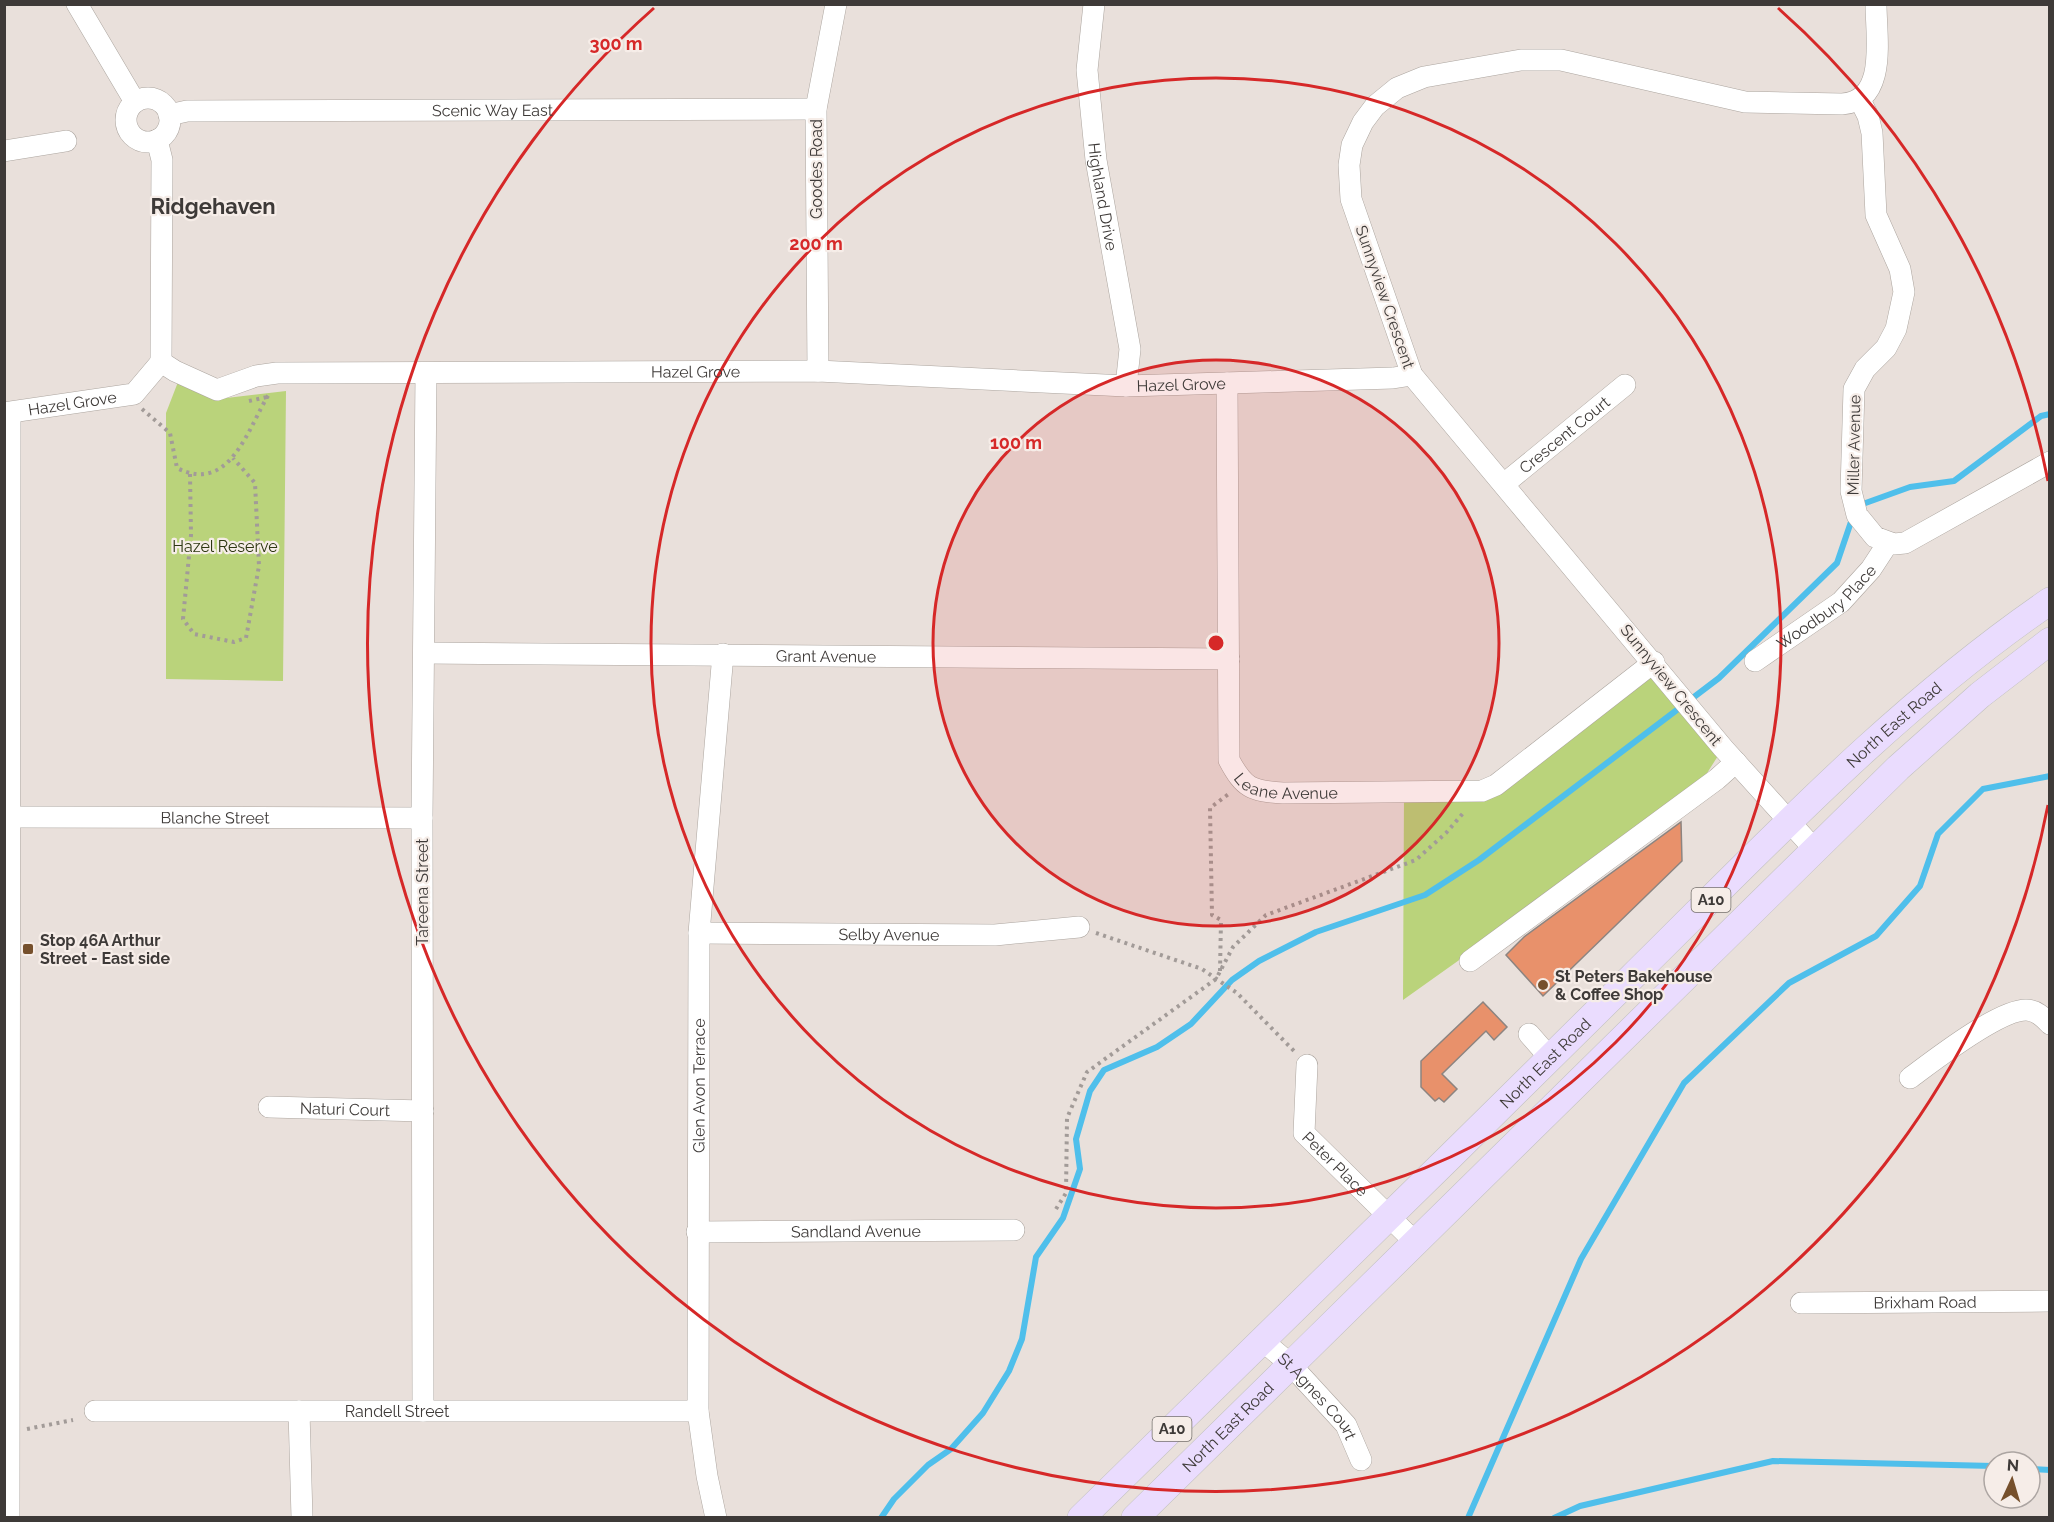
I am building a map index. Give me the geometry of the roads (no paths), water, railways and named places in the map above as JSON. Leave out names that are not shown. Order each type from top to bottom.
[{"type":"main road","name":"North East Road","points":[[1082,1518],[1790,822],[1925,695],[1993,640],[2049,601]]},
{"type":"main road","name":"North East Road","points":[[1135,1518],[1898,768],[1980,695],[2049,641]]},
{"type":"street","points":[[77,4],[135,102]]},
{"type":"street","name":"Goodes Road","points":[[818,371],[816,109],[836,4]]},
{"type":"street","name":"Highland Drive","points":[[1094,4],[1087,70],[1096,160],[1130,349],[1126,386]]},
{"type":"street","points":[[1860,100],[1871,89],[1875,76],[1876,4]]},
{"type":"street","name":"Sunnyview Crescent","points":[[1815,850],[1736,762],[1412,375],[1351,199],[1348,179],[1350,155],[1360,128],[1375,106],[1397,88],[1440,74],[1535,58],[1581,64],[1745,102],[1842,104],[1860,100]]},
{"type":"street","points":[[144,98],[155,99],[163,104],[169,115],[169,125],[165,134],[157,140],[146,142],[134,137],[129,131],[126,122],[127,112],[135,102],[144,98]]},
{"type":"street","name":"Miller Avenue","points":[[1860,100],[1868,116],[1872,133],[1876,215],[1900,269],[1904,292],[1902,313],[1892,337],[1865,369],[1854,389],[1851,466],[1855,511],[1875,537],[1888,543]]},
{"type":"street","name":"Scenic Way East","points":[[169,115],[199,111],[816,109]]},
{"type":"street","points":[[157,140],[162,160],[161,362]]},
{"type":"street","points":[[4,151],[66,141]]},
{"type":"street","name":"Hazel Grove","points":[[7,413],[134,394],[161,362],[217,390],[256,376],[286,373],[818,371],[1126,386],[1394,378],[1412,375]]},
{"type":"street","name":"Tareena Street","points":[[423,1411],[422,818],[426,374]]},
{"type":"street","name":"Leane Avenue","points":[[1227,383],[1229,760],[1243,783],[1258,791],[1283,793],[1482,791],[1496,785],[1654,662]]},
{"type":"street","name":"Crescent Court","points":[[1503,484],[1626,386]]},
{"type":"street","points":[[7,413],[12,1422],[9,1518]]},
{"type":"street","points":[[1888,543],[1900,544],[1916,538],[2049,462]]},
{"type":"street","name":"Woodbury Place","points":[[1755,661],[1841,602],[1871,569],[1888,543]]},
{"type":"street","name":"Grant Avenue","points":[[424,653],[1229,659]]},
{"type":"street","name":"Glen Avon Terrace","points":[[716,1518],[707,1476],[698,1411],[699,933],[723,654]]},
{"type":"street","points":[[1470,961],[1718,779],[1736,762]]},
{"type":"street","name":"Blanche Street","points":[[8,818],[422,818]]},
{"type":"street","name":"Selby Avenue","points":[[699,933],[995,934],[1078,927]]},
{"type":"street","points":[[1910,1078],[1990,1024],[2017,1011],[2034,1011],[2049,1024]]},
{"type":"street","points":[[1529,1034],[1550,1058]]},
{"type":"street","name":"Peter Place","points":[[1307,1065],[1304,1133],[1416,1243]]},
{"type":"street","name":"Naturi Court","points":[[269,1107],[423,1111]]},
{"type":"street","name":"Sandland Avenue","points":[[698,1232],[1014,1230]]},
{"type":"street","name":"Brixham Road","points":[[1801,1303],[2049,1301]]},
{"type":"street","name":"St Agnes Court","points":[[1263,1341],[1290,1364],[1346,1425],[1361,1460]]},
{"type":"street","name":"Randell Street","points":[[95,1411],[698,1411]]},
{"type":"street","points":[[299,1411],[302,1518]]},
{"type":"waterway","points":[[1860,505],[1910,487],[1954,481],[2041,416],[2050,414]]},
{"type":"waterway","points":[[881,1518],[894,1499],[928,1465],[951,1449],[983,1413],[1009,1371],[1022,1339],[1036,1257],[1063,1218],[1080,1169],[1076,1139],[1090,1091],[1104,1070],[1157,1047],[1191,1024],[1232,980],[1259,961],[1316,932],[1425,895],[1479,860],[1719,678],[1837,563],[1853,516]]},
{"type":"waterway","points":[[1468,1518],[1581,1259],[1684,1083],[1789,983],[1876,936],[1920,886],[1938,834],[1983,789],[2050,776]]},
{"type":"waterway","points":[[1554,1518],[1580,1506],[1773,1461],[1982,1466]]},
{"type":"waterway","points":[[2042,1470],[2050,1470]]},
{"type":"place","name":"Stop 46A Arthur Street - East side","points":[[28,949]]},
{"type":"place","name":"St Peters Bakehouse & Coffee Shop","points":[[1543,985]]},
{"type":"district","name":"Ridgehaven","points":[[213,206]]},
{"type":"park label","name":"Hazel Reserve","points":[[225,546]]}]
